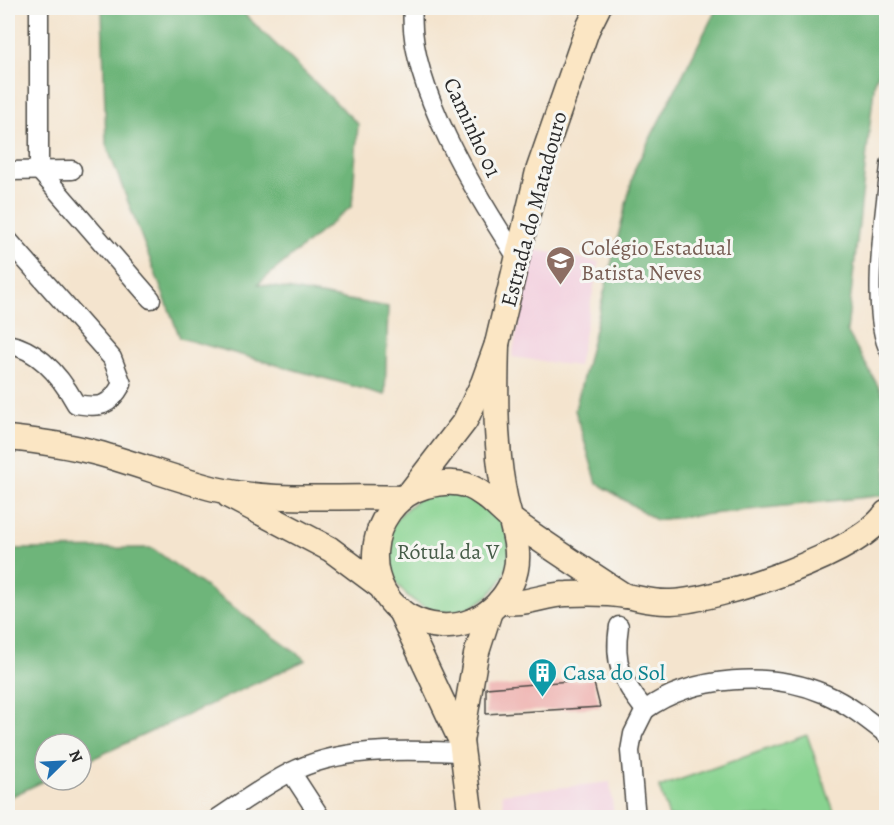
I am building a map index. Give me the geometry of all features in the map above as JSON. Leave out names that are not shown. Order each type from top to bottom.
[{"type":"main road","name":"Estrada do Matadouro","points":[[406,494],[465,421],[497,344],[538,171],[587,30],[598,8]]},
{"type":"main road","name":"Estrada do Matadouro","points":[[497,344],[498,445],[506,504],[512,519]]},
{"type":"main road","points":[[8,438],[51,442],[97,453],[216,489],[306,499],[406,494],[439,483],[467,486],[492,499],[512,519],[570,562],[625,596]]},
{"type":"main road","points":[[216,489],[330,549],[381,587],[399,609],[462,747]]},
{"type":"main road","points":[[381,587],[374,564],[375,539],[384,516],[406,494]]},
{"type":"main road","points":[[399,609],[416,620],[435,626],[464,624],[495,606],[556,594],[625,596],[670,602],[701,599],[809,563],[864,533],[886,516]]},
{"type":"main road","points":[[471,818],[462,747],[476,655],[495,606],[513,580],[517,556],[512,519]]},
{"type":"street","points":[[39,8],[39,170],[151,299]]},
{"type":"street","name":"Caminho 01","points":[[413,8],[415,51],[432,100],[475,189],[518,259]]},
{"type":"street","points":[[8,171],[72,170]]},
{"type":"street","points":[[8,240],[112,358],[122,384],[115,397],[107,403],[97,407],[76,404],[62,381],[47,365],[25,350],[8,344]]},
{"type":"street","points":[[619,626],[619,670],[632,695],[645,710]]},
{"type":"street","points":[[636,818],[630,751],[633,734],[645,710],[662,698],[694,687],[773,681],[825,694],[860,713],[886,734]]},
{"type":"street","points":[[218,818],[260,789],[291,772],[327,759],[360,753],[462,747]]},
{"type":"street","points":[[291,772],[321,818]]},
{"type":"lane","points":[[886,162],[880,216],[876,307],[880,339],[886,354]]},
{"type":"shaded area","name":"Colégio Estadual Batista Neves","points":[[532,249],[599,262],[578,366],[512,357]]},
{"type":"shaded area","points":[[610,782],[614,817],[505,817],[502,794]]},
{"type":"green space","points":[[102,8],[238,8],[358,124],[352,206],[258,284],[388,307],[385,395],[180,338],[106,144]]},
{"type":"green space","points":[[717,8],[886,8],[886,62],[875,79],[847,331],[886,400],[886,495],[656,520],[597,483],[575,410],[635,168]]},
{"type":"green space","name":"Rótula da V","points":[[469,493],[503,523],[509,538],[510,553],[506,568],[500,582],[478,603],[449,612],[434,610],[407,595],[397,583],[389,570],[385,555],[386,540],[394,522],[424,494]]},
{"type":"green space","points":[[152,548],[306,660],[93,758],[93,732],[33,732],[33,786],[8,798],[8,549]]},
{"type":"green space","points":[[807,735],[836,817],[669,817],[659,787]]},
{"type":"building","name":"Casa do Sol","points":[[593,679],[600,707],[486,714],[486,688]]},
{"type":"place","name":"Colégio Estadual Batista Neves","points":[[560,286]]},
{"type":"place","name":"Casa do Sol","points":[[542,698]]}]
